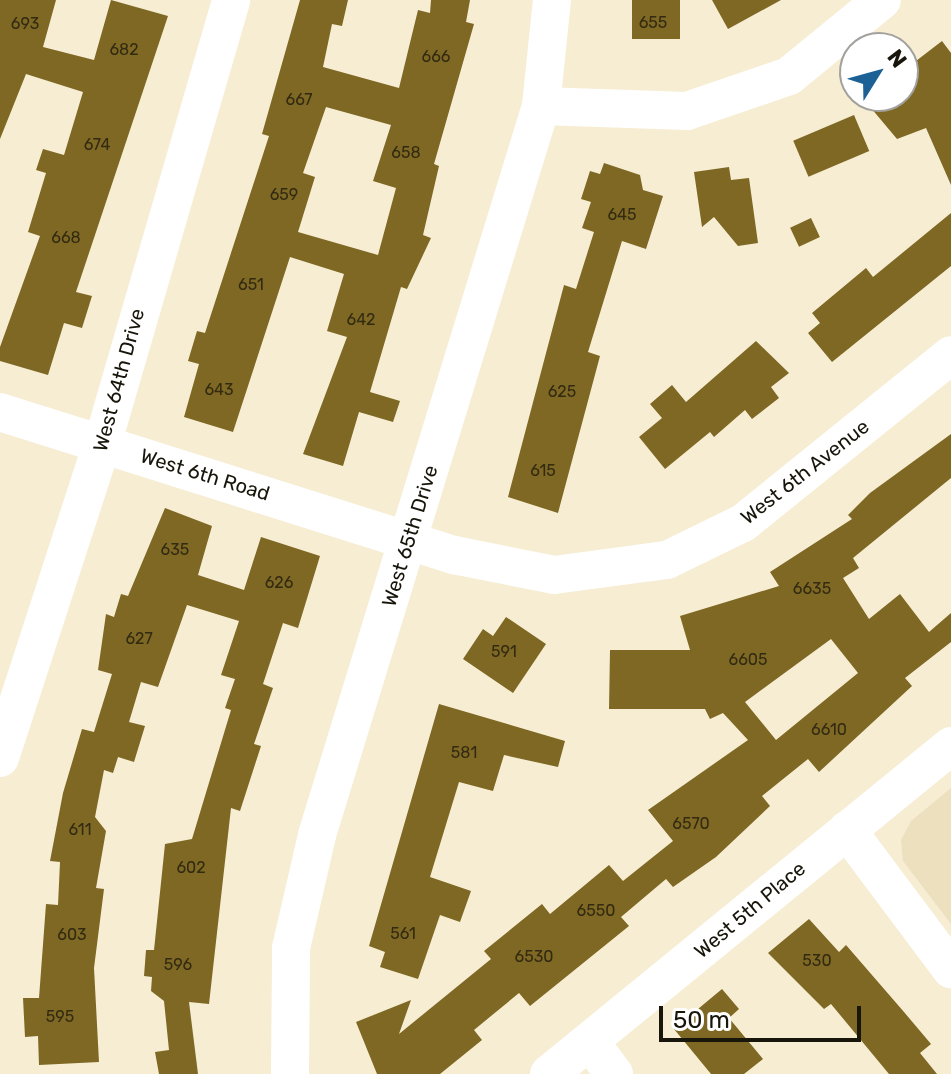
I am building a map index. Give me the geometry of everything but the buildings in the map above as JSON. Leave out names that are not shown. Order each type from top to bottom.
[{"type":"street","name":"West 64th Drive","points":[[0,758],[102,445],[231,0]]},
{"type":"street","name":"West 65th Drive","points":[[290,1074],[291,948],[317,835],[541,106],[552,0]]},
{"type":"street","points":[[541,106],[687,111],[789,76],[882,0]]},
{"type":"street","name":"West 6th Avenue","points":[[410,537],[454,555],[554,575],[667,560],[743,523],[951,355]]},
{"type":"street","name":"West 6th Road","points":[[0,412],[410,537]]},
{"type":"street","name":"West 5th Place","points":[[549,1074],[951,746]]},
{"type":"street","points":[[847,830],[951,969]]},
{"type":"street","points":[[590,1042],[614,1074]]},
{"type":"shaded area","points":[[951,788],[951,924],[903,861],[901,840],[911,821]]}]
